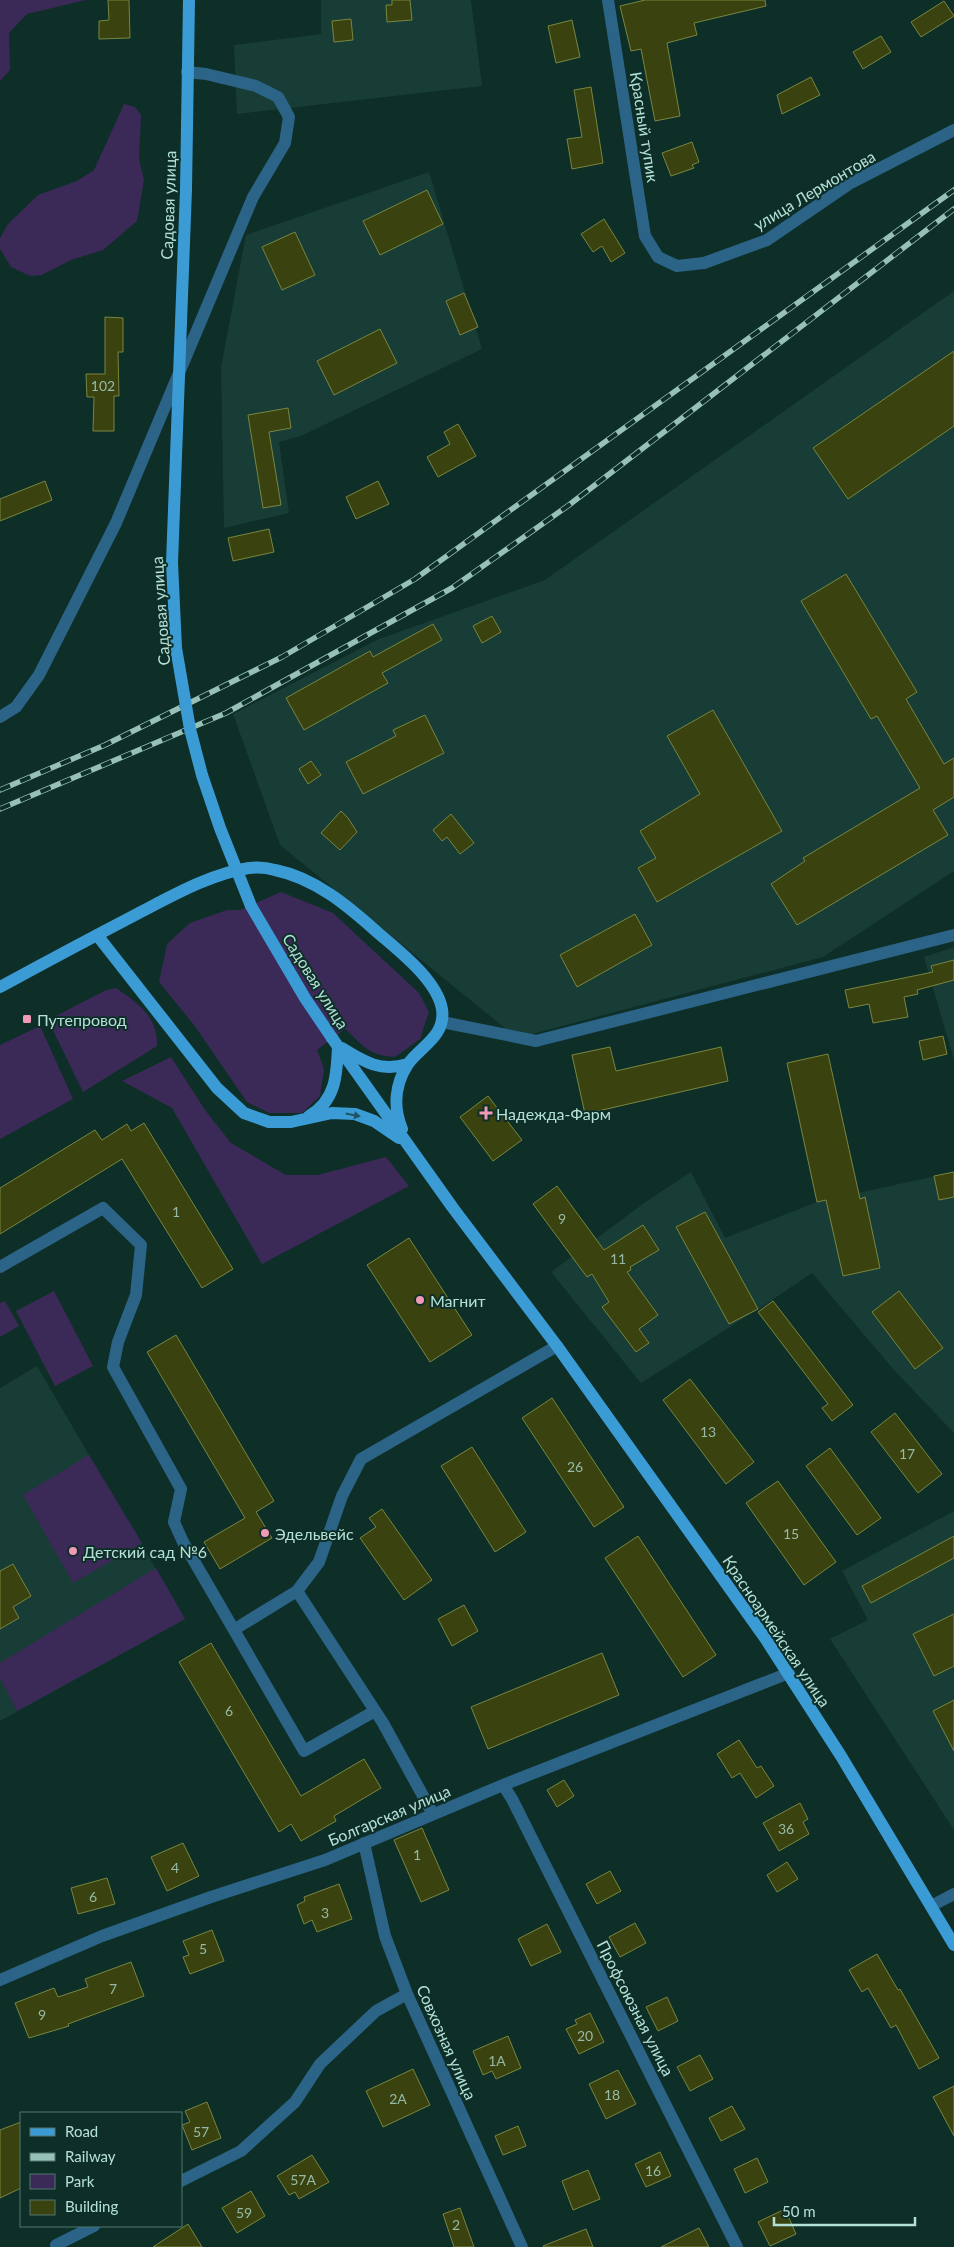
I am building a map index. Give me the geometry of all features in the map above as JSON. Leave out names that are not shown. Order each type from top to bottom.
[{"type":"main road","name":"Садовая улица","points":[[189,0],[186,188],[172,563],[176,648],[190,729],[202,775],[220,828],[251,906],[305,998],[453,1208]]},
{"type":"main road","points":[[0,987],[166,899],[213,878],[249,868],[274,869],[302,878],[321,888],[365,921],[429,982],[440,999],[442,1022],[427,1047],[408,1064],[394,1068],[382,1068],[365,1062],[335,1042]]},
{"type":"main road","points":[[97,935],[229,1102],[244,1113],[269,1122],[291,1122],[332,1114],[355,1114],[374,1121],[410,1146]]},
{"type":"main road","points":[[305,1119],[324,1105],[331,1094],[337,1068],[335,1042]]},
{"type":"main road","points":[[408,1064],[397,1092],[396,1102],[400,1122],[410,1146]]},
{"type":"main road","name":"Красноармейская улица","points":[[453,1208],[557,1346],[789,1674],[954,1945]]},
{"type":"street","name":"Красный тупик","points":[[608,0],[645,236],[658,257]]},
{"type":"street","points":[[0,717],[16,706],[39,675],[116,523],[253,197],[285,144],[289,117],[278,97],[256,86],[206,74],[187,72]]},
{"type":"street","name":"улица Лермонтова","points":[[658,257],[677,266],[704,263],[767,240],[849,184],[954,130]]},
{"type":"street","points":[[442,1022],[536,1041],[954,935]]},
{"type":"street","points":[[0,1267],[103,1208],[142,1245],[136,1295],[118,1342],[113,1367],[181,1489],[174,1522],[183,1542],[304,1751],[375,1711]]},
{"type":"street","points":[[235,1629],[297,1591],[319,1562],[342,1496],[361,1459],[557,1346]]},
{"type":"street","points":[[297,1591],[375,1711],[433,1814]]},
{"type":"street","name":"Болгарская улица","points":[[0,1980],[102,1936],[211,1897],[325,1860],[503,1785],[789,1674]]},
{"type":"street","name":"Профсоюзная улица","points":[[503,1785],[512,1799],[737,2247]]},
{"type":"street","name":"Совхозная улица","points":[[364,1843],[385,1936],[407,1994],[522,2247]]},
{"type":"street","points":[[931,1906],[954,1894]]},
{"type":"street","points":[[182,2180],[241,2150],[295,2102],[320,2064],[376,2011],[407,1994]]},
{"type":"street","points":[[56,2246],[92,2227]]},
{"type":"shaded area","points":[[321,0],[471,0],[482,86],[237,114],[234,45],[321,34]]},
{"type":"shaded area","points":[[429,172],[482,349],[301,436],[279,442],[289,513],[224,528],[221,367],[246,235]]},
{"type":"shaded area","points":[[954,291],[954,871],[823,957],[517,1038],[280,845],[233,714],[379,639],[545,580]]},
{"type":"shaded area","points":[[954,947],[954,1060],[924,957]]},
{"type":"shaded area","points":[[691,1172],[725,1238],[817,1202],[954,1172],[954,1433],[893,1369],[812,1273],[641,1383],[551,1272],[647,1201]]},
{"type":"shaded area","name":"Детский сад №6","points":[[37,1366],[185,1619],[0,1721],[0,1388]]},
{"type":"shaded area","points":[[954,1511],[954,1830],[830,1639],[868,1620],[842,1571]]},
{"type":"green space","points":[[0,0],[86,0],[27,14],[9,33],[10,70],[0,81]]},
{"type":"green space","points":[[124,104],[135,107],[141,115],[139,159],[144,180],[137,221],[103,250],[71,260],[42,275],[30,276],[11,267],[0,249],[0,238],[8,224],[38,195],[77,181],[94,170]]},
{"type":"green space","points":[[281,892],[333,913],[419,993],[429,1012],[420,1039],[395,1057],[372,1052],[345,1029],[317,1050],[324,1069],[320,1096],[302,1113],[269,1113],[247,1102],[194,1025],[159,982],[167,944],[190,923],[227,910],[240,910]]},
{"type":"green space","points":[[116,988],[139,1005],[150,1019],[154,1027],[157,1046],[83,1092],[48,1020],[104,991]]},
{"type":"green space","points":[[40,1026],[73,1099],[0,1139],[0,1045]]},
{"type":"green space","points":[[171,1057],[205,1110],[231,1143],[286,1175],[318,1175],[386,1157],[409,1186],[262,1264],[172,1108],[122,1081]]},
{"type":"green space","points":[[54,1291],[93,1366],[55,1386],[16,1311]]},
{"type":"green space","points":[[5,1301],[19,1326],[0,1337],[0,1303]]},
{"type":"green space","points":[[89,1455],[142,1543],[73,1583],[23,1495]]},
{"type":"green space","points":[[156,1568],[185,1619],[17,1711],[0,1678],[0,1663]]},
{"type":"building","points":[[108,0],[129,0],[130,38],[99,39],[99,21],[109,20]]},
{"type":"building","points":[[392,0],[410,0],[412,20],[387,22],[386,5],[392,5]]},
{"type":"building","points":[[645,0],[765,0],[766,6],[694,23],[697,35],[667,43],[680,116],[655,121],[641,49],[631,51],[620,6]]},
{"type":"building","points":[[944,1],[954,16],[921,37],[911,22]]},
{"type":"building","points":[[351,19],[353,40],[334,42],[332,21]]},
{"type":"building","points":[[572,20],[580,57],[556,63],[548,26]]},
{"type":"building","points":[[881,36],[891,52],[863,69],[853,52]]},
{"type":"building","points":[[811,77],[820,95],[782,114],[777,95]]},
{"type":"building","points":[[591,87],[603,163],[572,169],[567,139],[582,137],[574,90]]},
{"type":"building","points":[[692,142],[699,162],[692,165],[694,168],[671,176],[662,153]]},
{"type":"building","points":[[427,190],[443,224],[380,255],[363,221]]},
{"type":"building","points":[[604,219],[625,253],[611,262],[602,246],[593,252],[581,234]]},
{"type":"building","points":[[295,232],[315,275],[282,290],[262,247]]},
{"type":"building","points":[[464,293],[478,327],[460,335],[446,301]]},
{"type":"building","points":[[105,317],[123,318],[123,352],[118,352],[119,396],[114,396],[114,431],[93,431],[94,397],[87,397],[86,374],[105,374]]},
{"type":"building","points":[[380,329],[397,363],[334,395],[317,361]]},
{"type":"building","points":[[954,351],[954,426],[848,499],[813,448]]},
{"type":"building","points":[[288,408],[291,428],[269,432],[281,505],[263,508],[248,415]]},
{"type":"building","points":[[458,424],[476,456],[438,477],[427,457],[450,444],[444,432]]},
{"type":"building","points":[[45,481],[52,500],[0,521],[0,499]]},
{"type":"building","points":[[378,481],[389,504],[356,519],[346,497]]},
{"type":"building","points":[[269,529],[274,552],[233,561],[228,538]]},
{"type":"building","points":[[846,574],[917,692],[906,699],[944,764],[954,758],[954,797],[933,810],[948,835],[797,925],[771,884],[805,861],[803,858],[920,788],[877,716],[871,719],[801,601]]},
{"type":"building","points":[[492,616],[501,632],[482,643],[473,626]]},
{"type":"building","points":[[433,624],[442,640],[382,673],[388,683],[304,730],[286,698],[370,651],[373,657]]},
{"type":"building","points":[[713,710],[782,831],[657,902],[638,868],[656,858],[640,831],[700,794],[667,736]]},
{"type":"building","points":[[425,715],[444,753],[363,794],[346,762],[396,736],[393,730]]},
{"type":"building","points":[[311,761],[321,775],[308,784],[299,769]]},
{"type":"building","points":[[341,811],[357,832],[340,850],[321,833]]},
{"type":"building","points":[[451,814],[474,843],[460,854],[447,837],[442,841],[433,830]]},
{"type":"building","points":[[635,914],[652,945],[577,987],[560,955]]},
{"type":"building","points":[[954,960],[954,980],[917,990],[918,994],[904,997],[908,1017],[873,1023],[869,1004],[849,1008],[845,990],[933,972],[931,966]]},
{"type":"building","points":[[943,1036],[947,1054],[923,1060],[919,1041]]},
{"type":"building","points":[[610,1047],[616,1071],[721,1047],[728,1081],[585,1114],[572,1055]]},
{"type":"building","points":[[828,1054],[860,1199],[865,1197],[880,1268],[843,1276],[826,1200],[817,1202],[787,1063]]},
{"type":"building","points":[[488,1096],[522,1140],[493,1161],[460,1117]]},
{"type":"building","points":[[144,1123],[233,1269],[202,1288],[122,1159],[0,1234],[0,1188],[95,1130],[102,1140],[127,1124],[131,1131]]},
{"type":"building","points":[[954,1172],[954,1197],[939,1200],[934,1176]]},
{"type":"building","points":[[557,1186],[604,1250],[643,1225],[659,1250],[630,1267],[631,1270],[627,1272],[658,1315],[639,1329],[649,1343],[636,1352],[602,1307],[609,1302],[592,1274],[587,1277],[533,1204]]},
{"type":"building","points":[[705,1212],[758,1309],[729,1324],[676,1227]]},
{"type":"building","name":"Магнит","points":[[409,1238],[472,1335],[430,1362],[367,1265]]},
{"type":"building","points":[[899,1291],[943,1348],[915,1369],[872,1312]]},
{"type":"building","points":[[773,1301],[853,1405],[832,1421],[822,1408],[828,1404],[758,1312]]},
{"type":"building","points":[[176,1335],[274,1501],[256,1512],[272,1538],[220,1569],[204,1542],[245,1518],[147,1352]]},
{"type":"building","points":[[690,1379],[754,1462],[726,1484],[663,1400]]},
{"type":"building","points":[[552,1398],[624,1507],[594,1527],[522,1418]]},
{"type":"building","points":[[895,1413],[942,1474],[918,1493],[871,1432]]},
{"type":"building","points":[[472,1447],[526,1532],[495,1552],[441,1466]]},
{"type":"building","points":[[830,1448],[881,1518],[857,1535],[806,1466]]},
{"type":"building","points":[[778,1481],[836,1562],[804,1585],[746,1503]]},
{"type":"building","points":[[382,1509],[432,1580],[404,1600],[360,1538],[376,1527],[369,1518]]},
{"type":"building","points":[[638,1536],[716,1655],[683,1677],[605,1558]]},
{"type":"building","points":[[954,1536],[954,1558],[871,1603],[862,1586]]},
{"type":"building","points":[[13,1564],[31,1596],[13,1607],[19,1618],[0,1629],[0,1571]]},
{"type":"building","points":[[464,1605],[478,1631],[452,1646],[438,1619]]},
{"type":"building","points":[[954,1614],[954,1666],[934,1676],[913,1634]]},
{"type":"building","points":[[211,1643],[301,1796],[364,1759],[381,1788],[334,1816],[336,1821],[301,1841],[291,1824],[279,1832],[179,1662]]},
{"type":"building","points":[[602,1653],[619,1695],[488,1749],[471,1707]]},
{"type":"building","points":[[954,1700],[954,1751],[933,1711]]},
{"type":"building","points":[[739,1740],[757,1768],[761,1766],[774,1786],[756,1798],[740,1773],[732,1778],[717,1754]]},
{"type":"building","points":[[564,1780],[574,1796],[557,1807],[547,1790]]},
{"type":"building","points":[[800,1803],[808,1819],[803,1822],[809,1834],[779,1851],[763,1823]]},
{"type":"building","points":[[422,1828],[449,1890],[421,1902],[394,1840]]},
{"type":"building","points":[[183,1843],[199,1876],[167,1891],[151,1857]]},
{"type":"building","points":[[787,1862],[798,1879],[777,1892],[767,1875]]},
{"type":"building","points":[[610,1871],[621,1891],[597,1904],[586,1884]]},
{"type":"building","points":[[107,1878],[115,1904],[78,1914],[71,1888]]},
{"type":"building","points":[[339,1884],[352,1919],[317,1932],[312,1920],[304,1924],[297,1905],[305,1901],[304,1897]]},
{"type":"building","points":[[635,1923],[646,1943],[620,1957],[609,1937]]},
{"type":"building","points":[[547,1924],[561,1952],[531,1966],[518,1939]]},
{"type":"building","points":[[212,1930],[224,1961],[190,1974],[183,1957],[189,1955],[183,1941]]},
{"type":"building","points":[[877,1954],[898,1990],[900,1989],[939,2058],[919,2069],[896,2025],[891,2028],[868,1988],[862,1992],[849,1970]]},
{"type":"building","points":[[131,1962],[144,1996],[68,2024],[69,2026],[29,2038],[15,2003],[54,1988],[58,1997],[88,1987],[85,1979]]},
{"type":"building","points":[[667,1997],[678,2021],[658,2031],[646,2007]]},
{"type":"building","points":[[590,2013],[604,2042],[579,2054],[566,2029],[577,2024],[575,2020]]},
{"type":"building","points":[[508,2036],[521,2068],[496,2079],[492,2071],[483,2075],[473,2051]]},
{"type":"building","points":[[700,2055],[713,2079],[690,2091],[677,2067]]},
{"type":"building","points":[[413,2069],[430,2105],[383,2127],[366,2091]]},
{"type":"building","points":[[618,2070],[636,2104],[606,2119],[589,2084]]},
{"type":"building","points":[[954,2086],[954,2136],[933,2097]]},
{"type":"building","points":[[207,2102],[221,2138],[192,2150],[182,2125],[190,2122],[185,2111]]},
{"type":"building","points":[[732,2106],[745,2129],[721,2141],[709,2118]]},
{"type":"building","points":[[20,2122],[20,2188],[0,2198],[0,2130]]},
{"type":"building","points":[[518,2126],[526,2146],[503,2155],[495,2136]]},
{"type":"building","points":[[660,2152],[671,2176],[646,2187],[635,2164]]},
{"type":"building","points":[[312,2155],[329,2182],[299,2199],[295,2192],[289,2195],[277,2176]]},
{"type":"building","points":[[757,2158],[768,2182],[745,2193],[734,2169]]},
{"type":"building","points":[[588,2170],[600,2199],[573,2210],[562,2181]]},
{"type":"building","points":[[251,2191],[265,2216],[237,2233],[222,2208]]},
{"type":"building","points":[[460,2208],[474,2247],[454,2247],[443,2214]]},
{"type":"building","points":[[785,2209],[796,2234],[770,2246],[758,2222]]},
{"type":"building","points":[[188,2224],[202,2247],[153,2247]]},
{"type":"building","points":[[699,2228],[709,2247],[661,2247]]},
{"type":"building","points":[[586,2229],[593,2247],[543,2246]]},
{"type":"railway","points":[[0,790],[105,745],[282,657],[415,579],[954,190]]},
{"type":"railway","points":[[0,809],[226,713],[452,588],[569,505],[954,209]]},
{"type":"place","name":"Путепровод","points":[[27,1019]]},
{"type":"place","name":"Надежда-Фарм","points":[[486,1113]]},
{"type":"place","name":"Магнит","points":[[420,1300]]},
{"type":"place","name":"Эдельвейс","points":[[265,1533]]},
{"type":"place","name":"Детский сад №6","points":[[73,1551]]}]
